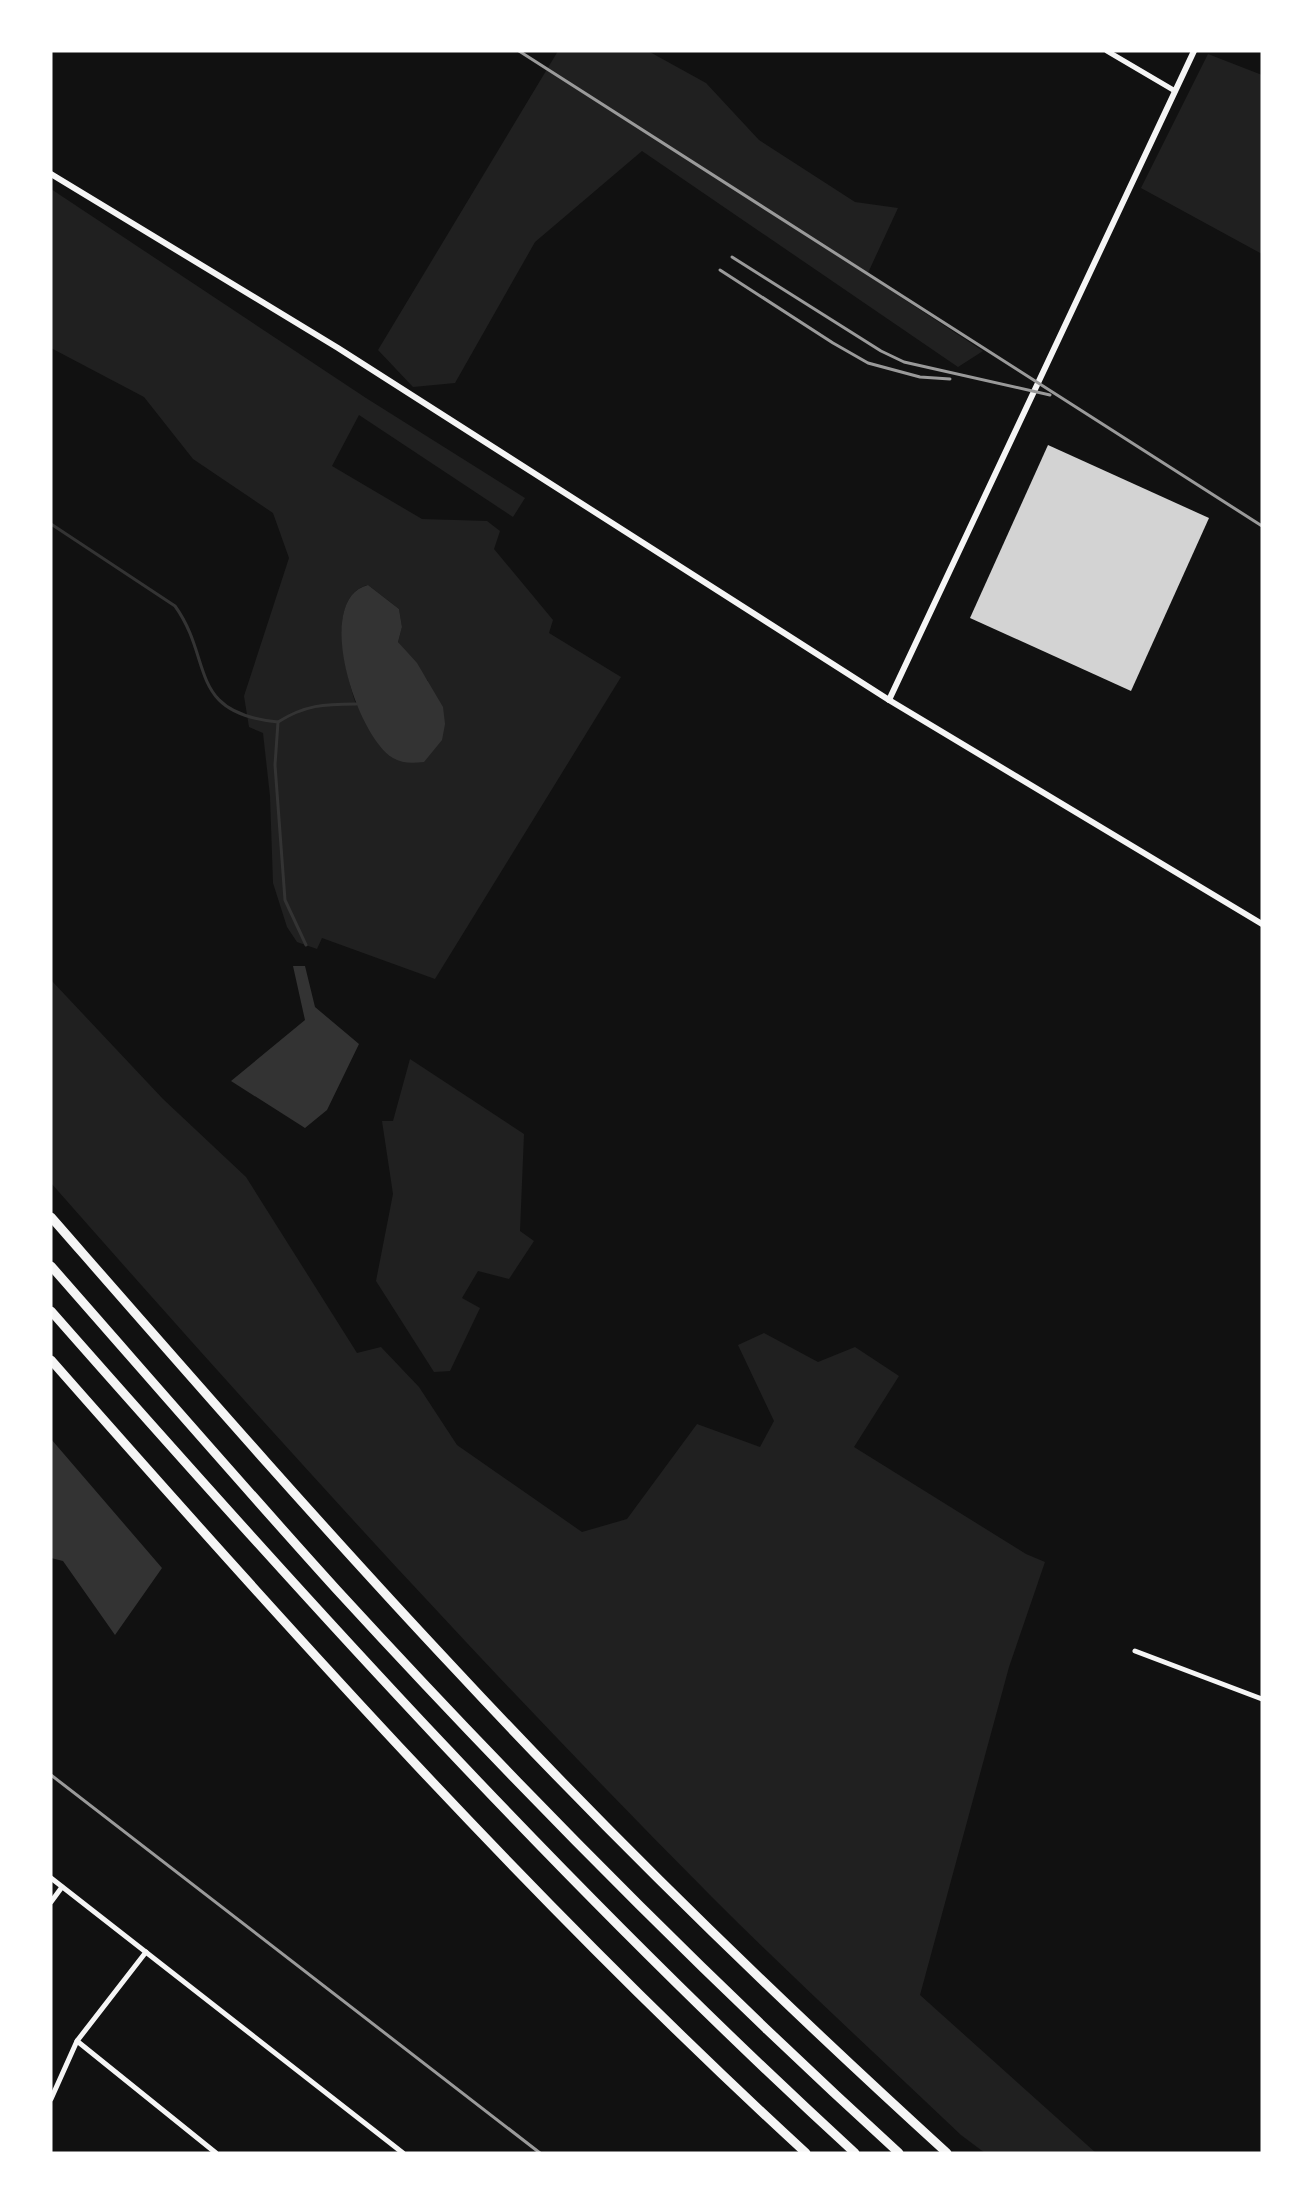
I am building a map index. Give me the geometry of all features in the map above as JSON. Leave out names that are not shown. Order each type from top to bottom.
[{"type":"highway","points":[[51,1217],[359,1566],[555,1774],[776,1994],[947,2153]]},
{"type":"highway","points":[[51,1266],[336,1588],[490,1753],[660,1926],[899,2153]]},
{"type":"highway","points":[[51,1311],[284,1575],[419,1722],[638,1947],[855,2153]]},
{"type":"highway","points":[[51,1360],[395,1744],[615,1969],[806,2153]]},
{"type":"street","points":[[1107,51],[1175,91]]},
{"type":"street","points":[[889,700],[1194,51]]},
{"type":"street","points":[[51,174],[338,348],[889,700],[1262,924]]},
{"type":"street","points":[[1135,1651],[1262,1699]]},
{"type":"street","points":[[51,1878],[403,2153]]},
{"type":"street","points":[[51,1902],[62,1887]]},
{"type":"street","points":[[51,2099],[77,2041],[146,1952]]},
{"type":"street","points":[[77,2041],[216,2153]]},
{"type":"shaded area","points":[[558,51],[648,51],[706,83],[759,140],[855,202],[898,208],[867,275],[983,351],[958,367],[642,151],[535,242],[455,383],[413,387],[378,350]]},
{"type":"shaded area","points":[[1208,54],[1262,75],[1262,254],[1141,188]]},
{"type":"shaded area","points":[[51,189],[366,398],[525,498],[513,517],[359,415],[332,466],[422,519],[487,521],[500,531],[494,549],[553,620],[549,633],[621,677],[435,979],[322,938],[317,949],[297,942],[287,927],[273,883],[270,796],[263,733],[249,727],[244,696],[289,558],[273,513],[193,459],[144,397],[51,348]],"holes":[[[368,585],[399,609],[402,627],[398,642],[428,681],[356,704],[344,657],[342,638],[347,604],[355,592]]]},
{"type":"shaded area","points":[[368,585],[399,609],[402,627],[398,642],[417,663],[443,707],[445,724],[442,740],[424,762],[404,762],[393,758],[379,745],[366,724],[355,698],[346,669],[342,640],[343,615],[352,596]]},
{"type":"shaded area","points":[[293,966],[305,966],[315,1007],[359,1044],[327,1110],[305,1128],[231,1081],[305,1020]]},
{"type":"shaded area","points":[[51,980],[163,1099],[246,1177],[357,1353],[381,1347],[419,1387],[457,1445],[582,1532],[627,1519],[697,1424],[760,1447],[774,1421],[738,1345],[764,1333],[818,1362],[855,1347],[899,1376],[854,1447],[1026,1554],[1045,1562],[1009,1667],[920,1995],[1096,2153],[985,2153],[961,2135],[773,1957],[542,1723],[376,1545],[131,1274],[51,1183]]},
{"type":"shaded area","points":[[410,1059],[524,1134],[520,1231],[534,1241],[509,1279],[478,1271],[462,1298],[480,1308],[450,1371],[434,1372],[376,1281],[393,1194],[382,1121],[393,1121]]},
{"type":"shaded area","points":[[51,1439],[162,1568],[115,1635],[63,1561],[51,1558]]},
{"type":"building","points":[[1048,445],[1209,518],[1131,691],[970,618]]},
{"type":"waterway","points":[[51,524],[175,606],[187,626],[207,681],[215,696],[229,708],[249,717],[278,722]]},
{"type":"waterway","points":[[306,945],[285,900],[275,765],[278,722],[306,709],[334,704],[356,704]]},
{"type":"railway","points":[[519,51],[1262,526]]},
{"type":"railway","points":[[732,257],[881,351],[904,362],[1050,395]]},
{"type":"railway","points":[[720,270],[868,363],[920,377],[950,379]]},
{"type":"railway","points":[[51,1775],[540,2153]]}]
